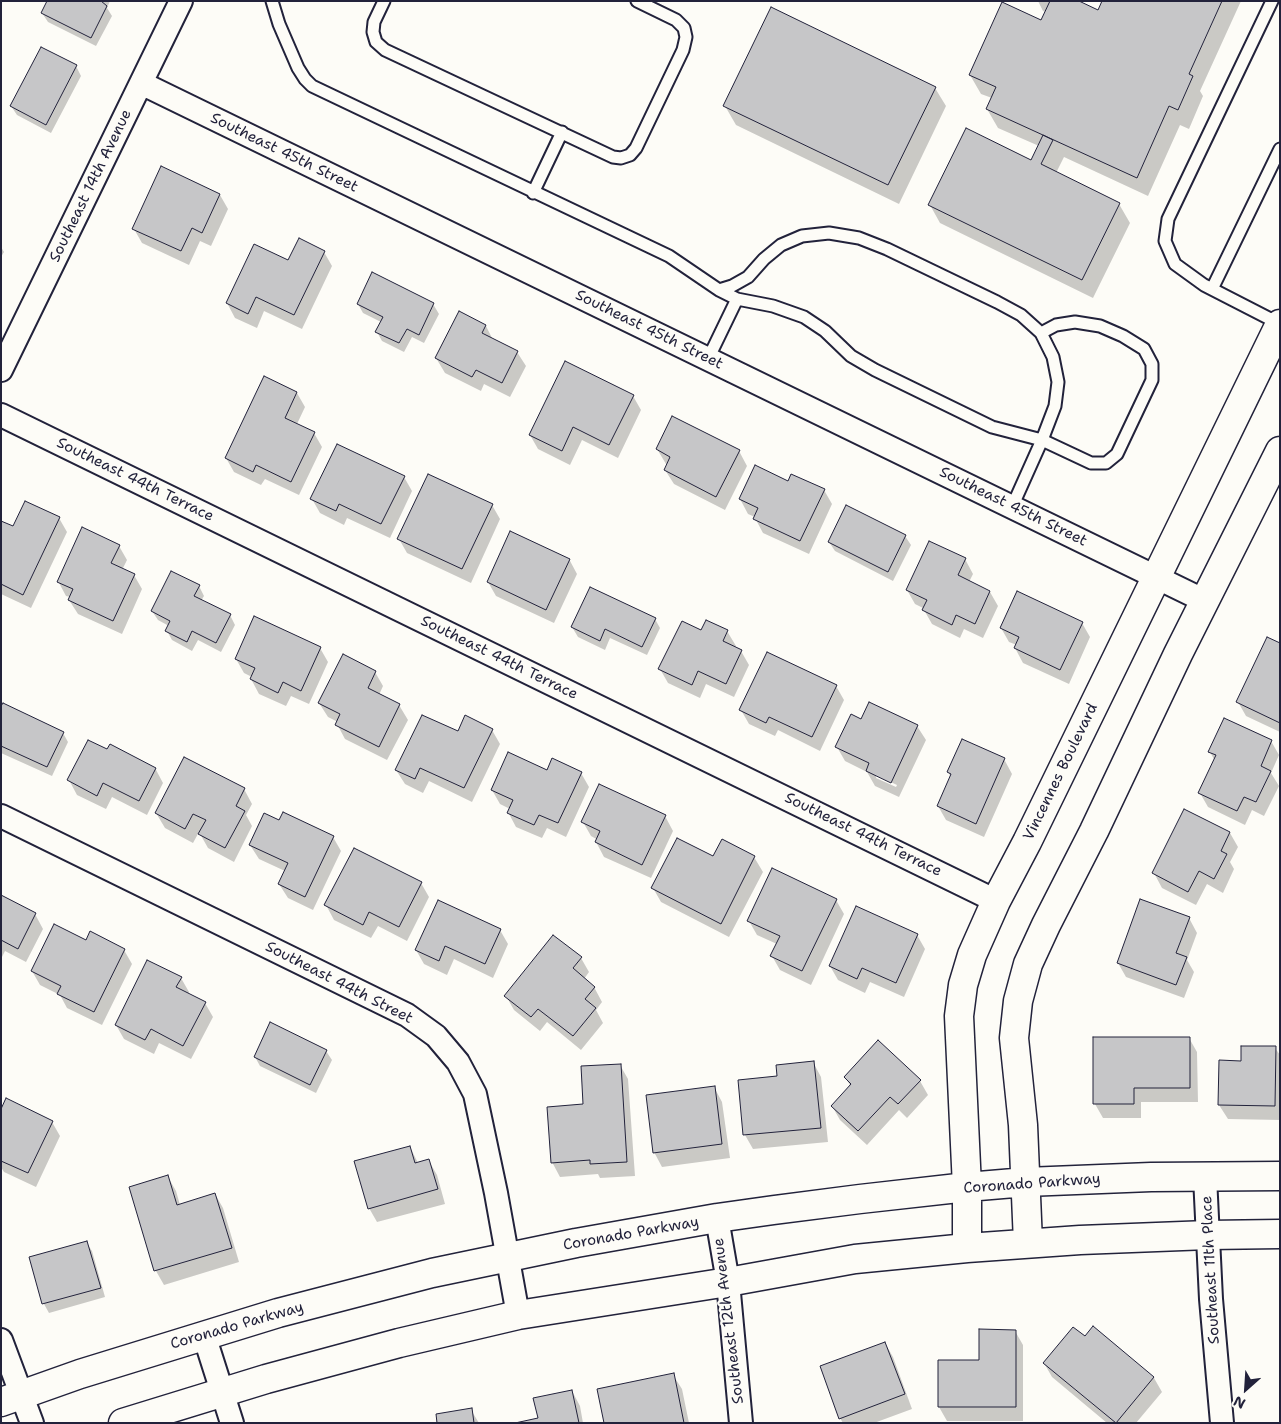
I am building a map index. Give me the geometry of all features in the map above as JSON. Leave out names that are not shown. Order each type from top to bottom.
[{"type":"street","name":"Southeast 14th Avenue","points":[[1,370],[181,1]]},
{"type":"street","name":"Southeast 45th Street","points":[[141,83],[1205,601]]},
{"type":"street","name":"Vincennes Boulevard","points":[[967,1248],[967,1187],[959,1016],[963,985],[972,955],[996,901],[1027,842],[1280,324]]},
{"type":"street","name":"Southeast 44th Terrace","points":[[1,415],[996,901]]},
{"type":"street","points":[[1028,1243],[1026,1182],[1014,1038],[1018,1001],[1028,964],[1174,663],[1280,451]]},
{"type":"street","name":"Southeast 44th Street","points":[[1,816],[407,1014],[436,1036],[458,1062],[475,1094],[496,1193],[518,1315]]},
{"type":"street","name":"Coronado Parkway","points":[[12,1399],[80,1374],[278,1313],[423,1276],[576,1243],[717,1218],[860,1198],[1026,1182],[1280,1176]]},
{"type":"street","name":"Southeast 11th Place","points":[[1205,1177],[1210,1299],[1222,1423]]},
{"type":"street","name":"Southeast 12th Avenue","points":[[717,1218],[728,1282],[741,1423]]},
{"type":"street","points":[[123,1423],[222,1392],[399,1343],[518,1315],[728,1282],[856,1259],[1028,1243],[1208,1235],[1280,1234]]},
{"type":"street","points":[[204,1335],[232,1423]]},
{"type":"street","points":[[1,1340],[12,1399],[32,1423]]},
{"type":"lane","points":[[272,1],[279,24],[298,68],[312,86],[533,193],[669,256],[719,290],[737,298],[773,306],[804,317],[825,331],[851,356],[874,370],[992,427],[1042,440],[1091,463],[1106,463],[1117,454],[1152,380],[1152,364],[1144,349],[1123,336],[1100,326],[1076,322],[1056,325],[1041,334]]},
{"type":"lane","points":[[384,1],[374,22],[372,32],[376,42],[385,50],[613,156],[621,158],[630,155],[636,148],[683,50],[686,37],[684,28],[676,20],[637,1]]},
{"type":"lane","points":[[1272,1],[1168,219],[1165,242],[1175,264],[1212,289],[1280,324]]},
{"type":"lane","points":[[533,193],[562,132]]},
{"type":"lane","points":[[1212,289],[1280,149]]},
{"type":"lane","points":[[719,290],[732,286],[748,277],[764,259],[781,245],[802,236],[829,233],[859,238],[886,249],[1021,315],[1041,334],[1053,357],[1058,382],[1055,406],[1012,506]]},
{"type":"lane","points":[[708,359],[737,298]]},
{"type":"building","points":[[47,1],[101,1],[107,6],[91,38],[41,13]]},
{"type":"building","points":[[1050,1],[1079,1],[1098,10],[1102,1],[1222,1],[1189,74],[1193,76],[1178,110],[1169,106],[1137,178],[986,109],[996,87],[969,75],[1002,2],[1041,20]]},
{"type":"building","points":[[771,7],[936,87],[888,185],[723,106]]},
{"type":"building","points":[[41,47],[77,65],[46,125],[10,106]]},
{"type":"building","points":[[966,128],[1031,160],[1043,135],[1053,140],[1041,164],[1120,203],[1082,280],[928,205]]},
{"type":"building","points":[[161,166],[220,194],[202,233],[192,228],[181,251],[132,229]]},
{"type":"building","points":[[299,238],[325,251],[294,315],[256,297],[248,314],[226,303],[254,244],[288,260]]},
{"type":"building","points":[[372,272],[434,303],[419,335],[407,329],[399,343],[375,332],[383,317],[357,304]]},
{"type":"building","points":[[459,311],[486,325],[482,333],[518,351],[502,383],[476,370],[472,377],[435,358]]},
{"type":"building","points":[[565,361],[634,395],[609,445],[573,427],[562,451],[529,435]]},
{"type":"building","points":[[264,376],[297,392],[285,418],[315,432],[291,482],[256,465],[253,472],[225,458]]},
{"type":"building","points":[[672,416],[740,450],[716,497],[664,470],[670,457],[656,449]]},
{"type":"building","points":[[337,444],[405,476],[381,524],[339,504],[336,511],[310,499]]},
{"type":"building","points":[[755,465],[788,481],[791,474],[825,489],[800,541],[753,519],[758,508],[739,499]]},
{"type":"building","points":[[428,474],[493,504],[462,569],[397,539]]},
{"type":"building","points":[[25,501],[60,517],[23,595],[1,584],[1,521],[13,526]]},
{"type":"building","points":[[846,505],[906,535],[888,572],[828,542]]},
{"type":"building","points":[[82,527],[120,545],[111,563],[135,574],[113,621],[68,600],[73,589],[57,582]]},
{"type":"building","points":[[510,531],[570,559],[546,610],[487,582]]},
{"type":"building","points":[[929,541],[966,558],[958,575],[990,591],[975,624],[956,615],[952,625],[922,610],[927,600],[906,590]]},
{"type":"building","points":[[171,571],[200,585],[194,596],[231,614],[216,643],[192,631],[187,642],[165,631],[170,621],[151,611]]},
{"type":"building","points":[[590,587],[656,618],[642,647],[605,629],[600,641],[571,627]]},
{"type":"building","points":[[1017,591],[1083,622],[1060,670],[1014,648],[1019,637],[1000,628]]},
{"type":"building","points":[[254,616],[321,647],[301,691],[283,682],[278,693],[250,679],[255,668],[235,659]]},
{"type":"building","points":[[706,620],[728,630],[723,641],[742,650],[726,684],[698,671],[692,685],[658,669],[682,621],[701,630]]},
{"type":"building","points":[[1267,637],[1280,643],[1280,723],[1236,702]]},
{"type":"building","points":[[767,652],[837,685],[812,737],[769,717],[766,723],[739,710]]},
{"type":"building","points":[[343,654],[376,671],[368,688],[400,704],[379,747],[335,725],[340,714],[318,703]]},
{"type":"building","points":[[869,702],[918,725],[891,783],[866,771],[869,763],[835,747],[851,714],[861,719]]},
{"type":"building","points":[[3,703],[64,732],[47,767],[1,746],[1,706]]},
{"type":"building","points":[[422,715],[458,731],[465,715],[493,729],[464,788],[420,768],[415,779],[395,770]]},
{"type":"building","points":[[1224,718],[1272,740],[1261,766],[1271,771],[1256,802],[1244,797],[1237,811],[1198,793],[1216,755],[1208,752]]},
{"type":"building","points":[[962,739],[1005,758],[976,824],[937,806],[951,774],[947,772]]},
{"type":"building","points":[[88,740],[107,749],[110,744],[156,768],[139,801],[103,783],[97,796],[67,780]]},
{"type":"building","points":[[508,752],[547,770],[552,758],[582,772],[558,823],[539,815],[534,825],[507,813],[513,800],[491,790]]},
{"type":"building","points":[[184,757],[245,788],[236,806],[245,811],[225,848],[198,834],[206,820],[193,814],[185,829],[155,813]]},
{"type":"building","points":[[599,784],[666,815],[642,865],[595,842],[600,831],[581,822]]},
{"type":"building","points":[[1184,809],[1230,832],[1221,851],[1227,854],[1214,879],[1199,871],[1188,892],[1152,873]]},
{"type":"building","points":[[283,812],[334,836],[305,897],[278,884],[288,863],[249,845],[264,813],[279,820]]},
{"type":"building","points":[[677,838],[713,856],[722,839],[755,856],[721,924],[651,888]]},
{"type":"building","points":[[354,848],[422,882],[399,927],[369,912],[363,925],[324,905]]},
{"type":"building","points":[[772,868],[837,899],[802,971],[770,956],[780,936],[747,921]]},
{"type":"building","points":[[1,895],[36,913],[18,949],[1,940]]},
{"type":"building","points":[[1140,899],[1190,917],[1176,953],[1187,957],[1176,985],[1117,963]]},
{"type":"building","points":[[438,900],[501,929],[485,964],[445,946],[439,961],[415,950]]},
{"type":"building","points":[[856,906],[918,934],[896,983],[862,968],[857,979],[829,966]]},
{"type":"building","points":[[54,924],[86,940],[90,931],[125,949],[94,1012],[57,994],[61,986],[31,971]]},
{"type":"building","points":[[553,935],[582,957],[573,968],[595,987],[585,999],[596,1008],[573,1036],[538,1009],[531,1017],[504,996]]},
{"type":"building","points":[[147,960],[182,977],[176,987],[206,1002],[183,1046],[151,1029],[145,1040],[115,1025]]},
{"type":"building","points":[[270,1022],[327,1050],[310,1085],[254,1057]]},
{"type":"building","points":[[1093,1037],[1190,1037],[1190,1088],[1134,1088],[1134,1104],[1093,1104]]},
{"type":"building","points":[[878,1040],[921,1080],[898,1104],[890,1097],[858,1131],[831,1106],[851,1084],[844,1077]]},
{"type":"building","points":[[1241,1046],[1276,1046],[1275,1106],[1218,1105],[1219,1060],[1241,1061]]},
{"type":"building","points":[[814,1061],[821,1128],[743,1135],[738,1080],[777,1076],[776,1065]]},
{"type":"building","points":[[621,1064],[627,1162],[590,1164],[590,1160],[551,1163],[547,1107],[583,1104],[581,1066]]},
{"type":"building","points":[[715,1086],[722,1144],[653,1153],[646,1095]]},
{"type":"building","points":[[6,1098],[53,1121],[28,1173],[1,1161],[1,1109]]},
{"type":"building","points":[[410,1146],[415,1163],[429,1159],[438,1189],[368,1209],[354,1161]]},
{"type":"building","points":[[168,1175],[177,1205],[215,1193],[232,1248],[154,1271],[129,1187]]},
{"type":"building","points":[[87,1241],[101,1288],[42,1304],[29,1257]]},
{"type":"building","points":[[1093,1326],[1154,1377],[1116,1423],[1043,1363],[1073,1327],[1085,1336]]},
{"type":"building","points":[[979,1329],[1016,1330],[1016,1407],[938,1407],[938,1360],[979,1360]]},
{"type":"building","points":[[885,1342],[905,1394],[839,1419],[820,1366]]},
{"type":"building","points":[[674,1373],[684,1423],[604,1423],[597,1389]]},
{"type":"building","points":[[572,1390],[579,1423],[515,1423],[538,1418],[533,1398]]},
{"type":"building","points":[[472,1408],[474,1423],[437,1423],[436,1414]]}]
